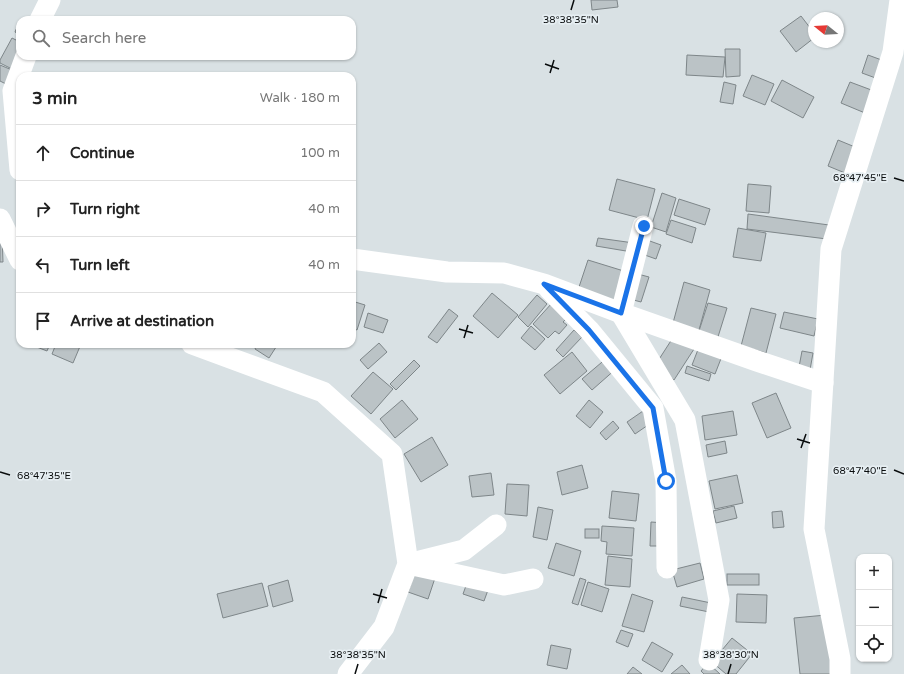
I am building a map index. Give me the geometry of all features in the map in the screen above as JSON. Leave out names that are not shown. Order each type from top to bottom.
[{"type":"street","points":[[42,16],[50,0]]},
{"type":"street","points":[[840,674],[840,659],[814,529],[831,249],[893,52],[900,0]]},
{"type":"street","points":[[19,72],[24,60]]},
{"type":"street","points":[[16,78],[7,98],[16,148]]},
{"type":"street","points":[[0,219],[16,252]]},
{"type":"street","points":[[644,226],[621,313],[685,420],[719,600],[709,660]]},
{"type":"street","points":[[356,260],[447,272],[504,273],[544,284],[621,313],[823,383]]},
{"type":"street","points":[[544,284],[589,330],[653,408],[666,481],[667,568]]},
{"type":"street","points":[[203,348],[323,392],[392,454],[408,564],[384,627],[348,674]]},
{"type":"street","points":[[408,564],[464,550],[496,524]]},
{"type":"street","points":[[408,564],[504,585],[533,579]]},
{"type":"building","points":[[591,0],[617,0],[618,7],[592,10]]},
{"type":"building","points":[[801,16],[808,25],[808,43],[796,52],[780,31]]},
{"type":"building","points":[[12,38],[16,40],[16,60],[19,60],[16,71],[0,63],[0,60]]},
{"type":"building","points":[[725,49],[740,49],[740,76],[726,77]]},
{"type":"building","points":[[687,55],[725,57],[723,77],[686,75]]},
{"type":"building","points":[[868,55],[887,62],[881,80],[862,73]]},
{"type":"building","points":[[0,65],[12,70],[6,84],[0,81]]},
{"type":"building","points":[[752,75],[774,84],[765,105],[743,96]]},
{"type":"building","points":[[782,80],[814,97],[803,118],[771,101]]},
{"type":"building","points":[[724,82],[736,85],[733,104],[720,102]]},
{"type":"building","points":[[850,82],[874,91],[865,113],[841,103]]},
{"type":"building","points":[[838,140],[855,147],[845,173],[828,166]]},
{"type":"building","points":[[617,179],[655,189],[647,220],[609,210]]},
{"type":"building","points":[[748,184],[771,186],[769,213],[746,211]]},
{"type":"building","points":[[662,193],[676,198],[666,232],[651,227]]},
{"type":"building","points":[[679,199],[710,209],[705,225],[674,215]]},
{"type":"building","points":[[748,214],[829,225],[827,239],[747,229]]},
{"type":"building","points":[[671,220],[696,228],[692,243],[666,234]]},
{"type":"building","points":[[738,228],[766,233],[761,261],[733,257]]},
{"type":"building","points":[[0,234],[2,234],[3,262],[0,262]]},
{"type":"building","points":[[598,238],[634,243],[632,252],[596,246]]},
{"type":"building","points":[[647,240],[661,245],[656,259],[642,254]]},
{"type":"building","points":[[588,260],[627,272],[618,302],[578,290]]},
{"type":"building","points":[[634,273],[649,277],[641,302],[626,298]]},
{"type":"building","points":[[684,282],[710,290],[699,330],[673,323]]},
{"type":"building","points":[[492,293],[518,315],[498,338],[473,316]]},
{"type":"building","points":[[537,295],[547,304],[528,327],[518,317]]},
{"type":"building","points":[[356,302],[365,305],[356,330]]},
{"type":"building","points":[[552,303],[568,317],[563,322],[567,325],[559,334],[555,331],[548,338],[533,324]]},
{"type":"building","points":[[708,303],[727,308],[717,340],[698,334]]},
{"type":"building","points":[[751,308],[776,314],[766,353],[741,346]]},
{"type":"building","points":[[449,309],[458,316],[437,343],[428,337]]},
{"type":"building","points":[[784,312],[818,319],[814,336],[780,328]]},
{"type":"building","points":[[368,313],[388,320],[383,333],[364,327]]},
{"type":"building","points":[[531,326],[545,339],[535,350],[521,338]]},
{"type":"building","points":[[574,330],[582,337],[563,357],[556,350]]},
{"type":"building","points":[[674,336],[694,349],[674,380],[654,367]]},
{"type":"building","points":[[379,343],[387,352],[368,369],[360,360]]},
{"type":"building","points":[[699,347],[722,356],[715,374],[692,365]]},
{"type":"building","points":[[39,348],[48,348],[47,351]]},
{"type":"building","points":[[54,348],[79,348],[73,363],[52,354]]},
{"type":"building","points":[[255,348],[275,348],[269,358]]},
{"type":"building","points":[[802,351],[813,353],[810,370],[799,367]]},
{"type":"building","points":[[572,352],[587,371],[560,394],[544,375]]},
{"type":"building","points":[[608,357],[617,368],[592,390],[582,379]]},
{"type":"building","points":[[414,360],[420,366],[396,390],[390,384]]},
{"type":"building","points":[[687,366],[711,374],[709,381],[685,373]]},
{"type":"building","points":[[373,372],[393,389],[371,414],[351,396]]},
{"type":"building","points":[[776,393],[791,428],[767,438],[752,403]]},
{"type":"building","points":[[402,400],[418,419],[395,438],[380,419]]},
{"type":"building","points":[[589,400],[603,412],[590,428],[576,416]]},
{"type":"building","points":[[643,411],[651,423],[635,434],[627,422]]},
{"type":"building","points":[[733,411],[737,435],[705,440],[702,416]]},
{"type":"building","points":[[613,421],[619,428],[606,440],[600,433]]},
{"type":"building","points":[[432,437],[448,465],[421,482],[404,454]]},
{"type":"building","points":[[725,441],[727,453],[708,457],[706,445]]},
{"type":"building","points":[[582,465],[588,488],[562,495],[557,472]]},
{"type":"building","points":[[491,473],[494,495],[472,497],[469,476]]},
{"type":"building","points":[[737,475],[743,503],[715,509],[709,481]]},
{"type":"building","points":[[507,484],[529,485],[527,516],[505,514]]},
{"type":"building","points":[[612,491],[639,494],[636,521],[609,518]]},
{"type":"building","points":[[734,506],[737,518],[716,523],[713,511]]},
{"type":"building","points":[[538,507],[553,510],[547,540],[533,537]]},
{"type":"building","points":[[782,511],[784,527],[773,528],[772,512]]},
{"type":"building","points":[[651,522],[665,523],[664,546],[650,546]]},
{"type":"building","points":[[602,526],[634,528],[632,556],[606,554],[607,542],[601,541]]},
{"type":"building","points":[[585,529],[599,529],[599,538],[585,538]]},
{"type":"building","points":[[556,543],[581,551],[574,576],[548,568]]},
{"type":"building","points":[[608,556],[632,559],[630,587],[605,585]]},
{"type":"building","points":[[700,563],[704,579],[677,587],[672,570]]},
{"type":"building","points":[[415,571],[435,578],[428,599],[408,592]]},
{"type":"building","points":[[727,574],[759,574],[759,585],[727,585]]},
{"type":"building","points":[[580,578],[586,580],[578,605],[572,603]]},
{"type":"building","points":[[288,580],[293,601],[273,607],[268,586]]},
{"type":"building","points":[[588,582],[609,589],[602,612],[581,605]]},
{"type":"building","points":[[262,583],[268,606],[223,618],[217,594]]},
{"type":"building","points":[[467,583],[488,590],[484,601],[463,594]]},
{"type":"building","points":[[632,594],[653,601],[644,632],[622,626]]},
{"type":"building","points":[[737,594],[767,595],[766,623],[736,622]]},
{"type":"building","points":[[682,597],[716,604],[714,613],[680,606]]},
{"type":"building","points":[[826,615],[832,674],[800,674],[794,618]]},
{"type":"building","points":[[621,630],[633,634],[628,647],[616,642]]},
{"type":"building","points":[[732,638],[752,654],[736,674],[726,674],[712,662]]},
{"type":"building","points":[[652,642],[673,654],[662,672],[642,660]]},
{"type":"building","points":[[551,645],[571,649],[567,669],[547,665]]},
{"type":"building","points":[[708,663],[720,674],[704,674],[701,671]]},
{"type":"building","points":[[682,665],[690,674],[671,674]]},
{"type":"building","points":[[633,667],[642,674],[627,674]]},
{"type":"route","points":[[644,226],[621,313],[544,284],[589,330],[653,408],[666,481]]}]
